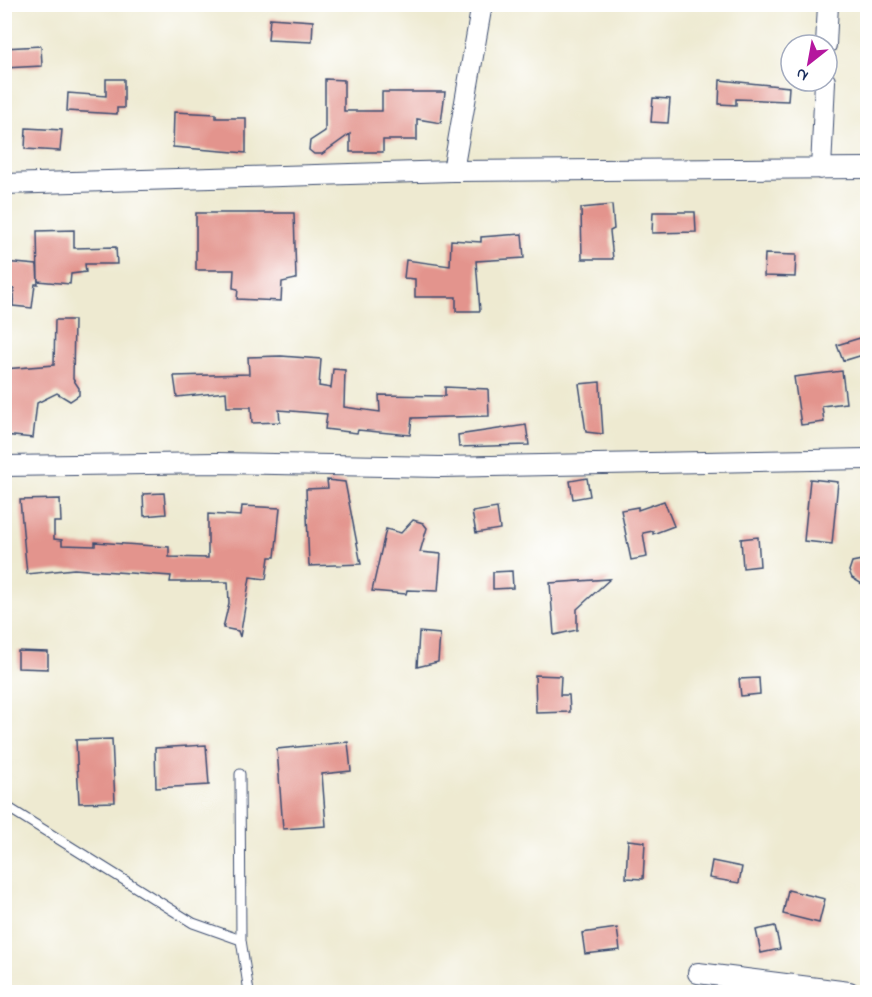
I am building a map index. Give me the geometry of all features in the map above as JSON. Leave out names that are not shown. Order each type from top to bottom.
[{"type":"street","points":[[453,171],[482,4]]},
{"type":"street","points":[[827,33],[828,4]]},
{"type":"street","points":[[821,169],[824,93]]},
{"type":"street","points":[[4,184],[453,171],[867,168]]},
{"type":"street","points":[[4,466],[217,463],[441,467],[867,459]]},
{"type":"street","points":[[698,973],[849,993]]},
{"type":"lane","points":[[240,774],[241,940],[249,993]]},
{"type":"lane","points":[[4,806],[193,923],[241,940]]},
{"type":"building","points":[[270,18],[313,21],[312,42],[268,40]]},
{"type":"building","points":[[41,46],[42,66],[4,68],[4,48]]},
{"type":"building","points":[[106,79],[124,79],[124,108],[117,108],[117,114],[67,111],[68,93],[106,96]]},
{"type":"building","points":[[325,79],[344,80],[344,111],[382,111],[382,92],[445,92],[441,123],[417,119],[417,140],[383,140],[383,152],[350,152],[350,134],[322,154],[314,154],[309,150],[310,141],[325,131]]},
{"type":"building","points":[[720,80],[779,86],[779,93],[789,93],[788,101],[736,99],[736,105],[719,104]]},
{"type":"building","points":[[653,98],[670,99],[668,123],[651,122]]},
{"type":"building","points":[[174,112],[216,114],[216,118],[246,118],[246,153],[173,147]]},
{"type":"building","points":[[26,128],[62,130],[60,151],[25,149]]},
{"type":"building","points":[[612,205],[614,229],[610,231],[613,259],[582,259],[581,208]]},
{"type":"building","points":[[653,212],[695,212],[696,232],[652,233]]},
{"type":"building","points":[[196,213],[294,213],[296,279],[282,282],[281,301],[237,299],[238,289],[233,288],[234,270],[196,270]]},
{"type":"building","points":[[74,230],[74,248],[116,247],[117,264],[85,264],[86,272],[71,274],[70,284],[38,281],[37,231]]},
{"type":"building","points":[[522,234],[524,258],[476,261],[480,311],[456,311],[456,297],[415,297],[415,279],[404,278],[406,260],[450,266],[451,240],[481,242],[481,237]]},
{"type":"building","points":[[765,254],[796,255],[795,277],[764,276]]},
{"type":"building","points":[[4,262],[37,265],[38,284],[35,284],[32,308],[13,306],[14,289],[4,288]]},
{"type":"building","points":[[55,320],[74,320],[73,379],[79,388],[79,395],[70,401],[57,393],[37,403],[33,438],[4,435],[4,369],[54,365]]},
{"type":"building","points":[[860,338],[866,354],[843,361],[837,345]]},
{"type":"building","points":[[281,356],[321,359],[319,386],[331,388],[333,369],[345,370],[344,407],[380,412],[379,395],[445,396],[445,387],[488,389],[489,416],[412,418],[410,435],[358,430],[357,433],[325,429],[327,414],[279,410],[280,422],[252,423],[251,407],[227,407],[226,392],[177,397],[174,376],[249,374],[248,357]]},
{"type":"building","points":[[842,371],[846,403],[822,406],[824,422],[801,425],[794,377]]},
{"type":"building","points":[[600,382],[603,434],[586,432],[579,384]]},
{"type":"building","points":[[526,425],[529,445],[459,447],[458,435]]},
{"type":"building","points":[[587,478],[590,496],[573,499],[570,481]]},
{"type":"building","points":[[810,479],[838,482],[832,544],[804,541]]},
{"type":"building","points":[[327,480],[345,482],[361,564],[309,566],[306,489],[328,488]]},
{"type":"building","points":[[164,493],[166,514],[144,516],[143,494]]},
{"type":"building","points":[[60,499],[61,522],[54,522],[54,539],[62,540],[62,545],[95,546],[95,542],[169,547],[169,557],[208,558],[208,514],[241,516],[242,506],[280,508],[275,557],[269,557],[266,579],[250,577],[240,637],[238,631],[223,628],[229,603],[228,582],[170,582],[171,576],[74,569],[27,574],[20,500]]},
{"type":"building","points":[[664,501],[674,526],[653,534],[653,531],[643,533],[647,557],[631,560],[621,510],[638,507],[638,510]]},
{"type":"building","points":[[497,508],[500,529],[476,533],[472,512]]},
{"type":"building","points":[[413,520],[423,523],[427,528],[420,552],[441,554],[438,591],[407,590],[406,594],[372,591],[386,529],[401,533]]},
{"type":"building","points":[[758,537],[760,566],[743,568],[741,539]]},
{"type":"building","points":[[867,559],[867,587],[852,578],[849,571],[852,562]]},
{"type":"building","points":[[512,571],[513,588],[493,589],[493,572]]},
{"type":"building","points":[[610,579],[577,609],[577,630],[554,635],[550,583]]},
{"type":"building","points":[[419,632],[440,634],[438,662],[417,667]]},
{"type":"building","points":[[18,651],[48,652],[48,669],[18,668]]},
{"type":"building","points":[[535,675],[561,676],[560,695],[569,695],[570,712],[536,713]]},
{"type":"building","points":[[759,678],[760,694],[741,696],[739,679]]},
{"type":"building","points":[[112,739],[115,802],[79,803],[76,740]]},
{"type":"building","points":[[348,742],[351,771],[322,774],[326,826],[283,829],[277,749]]},
{"type":"building","points":[[206,745],[209,785],[156,788],[155,748]]},
{"type":"building","points":[[628,840],[645,842],[643,879],[626,878]]},
{"type":"building","points":[[712,861],[742,867],[739,883],[709,878]]},
{"type":"building","points":[[788,890],[825,899],[819,923],[783,914]]},
{"type":"building","points":[[775,926],[780,949],[761,953],[756,930]]},
{"type":"building","points":[[617,928],[620,950],[585,954],[582,933]]}]
